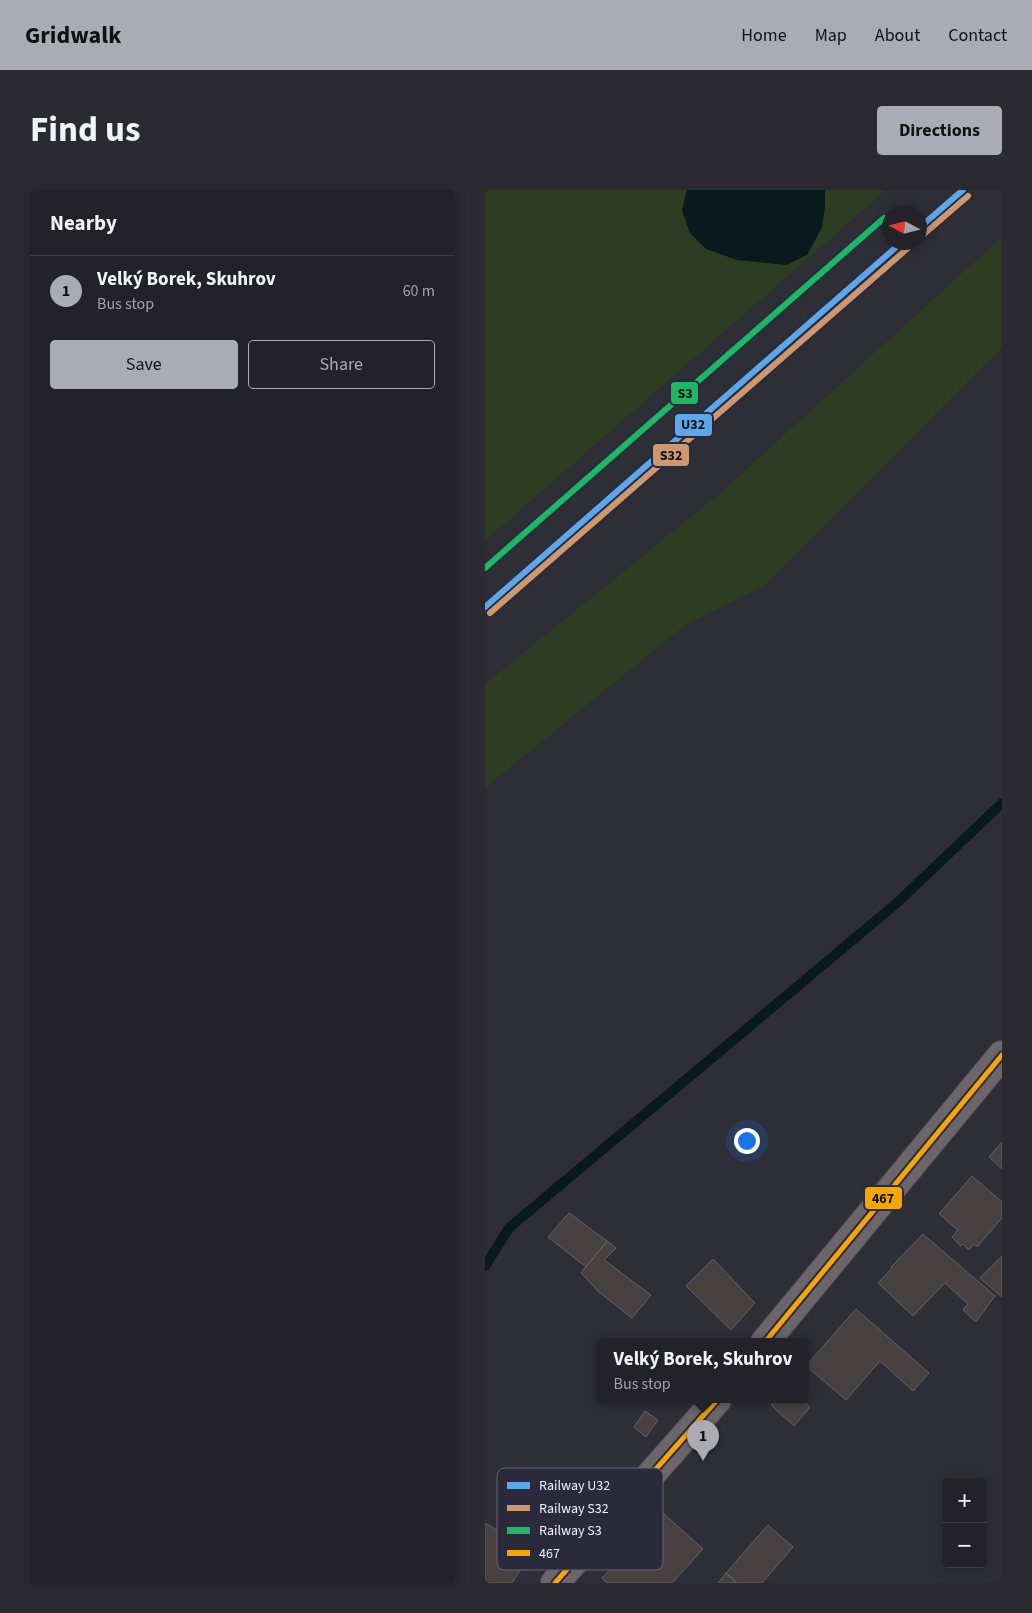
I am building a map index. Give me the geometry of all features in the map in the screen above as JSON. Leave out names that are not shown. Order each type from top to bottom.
[{"type":"main road","points":[[768,1338],[1002,1055]]},
{"type":"main road","points":[[658,1468],[715,1403]]},
{"type":"main road","points":[[555,1583],[567,1570]]},
{"type":"green space","points":[[485,190],[687,190],[682,210],[690,233],[706,249],[807,255],[822,224],[825,210],[825,190],[886,190],[485,541]]},
{"type":"green space","points":[[1002,237],[1002,348],[763,586],[685,625],[485,788],[485,684],[718,495]]},
{"type":"shaded area","points":[[687,190],[825,190],[822,227],[807,255],[786,265],[737,260],[706,249],[690,233],[682,210]]},
{"type":"building","points":[[1002,1142],[1002,1169],[989,1157]]},
{"type":"building","points":[[972,1176],[1002,1202],[1002,1218],[977,1247],[974,1244],[969,1250],[963,1244],[961,1246],[952,1237],[958,1230],[939,1214]]},
{"type":"building","points":[[569,1213],[607,1241],[586,1267],[548,1237]]},
{"type":"building","points":[[923,1234],[995,1296],[976,1322],[963,1310],[968,1304],[945,1283],[913,1316],[878,1283]]},
{"type":"building","points":[[607,1241],[616,1248],[604,1260],[651,1295],[632,1318],[599,1292],[581,1273]]},
{"type":"building","points":[[1002,1256],[1002,1297],[980,1278]]},
{"type":"building","points":[[713,1259],[755,1303],[731,1330],[686,1286]]},
{"type":"building","points":[[856,1309],[929,1373],[913,1391],[880,1361],[846,1400],[809,1369],[809,1363]]},
{"type":"building","points":[[773,1403],[805,1403],[810,1407],[794,1426],[771,1405]]},
{"type":"building","points":[[645,1411],[658,1420],[646,1437],[634,1427]]},
{"type":"building","points":[[663,1513],[703,1549],[672,1583],[607,1583],[602,1578],[610,1570],[663,1570]]},
{"type":"building","points":[[485,1523],[497,1530],[497,1570],[520,1570],[512,1583],[485,1583]]},
{"type":"building","points":[[768,1525],[793,1547],[762,1583],[737,1583],[726,1573]]},
{"type":"building","points":[[726,1573],[737,1583],[718,1583]]},
{"type":"waterway","points":[[485,1266],[509,1228],[898,902],[1002,803]]},
{"type":"rail line","name":"U32","points":[[927,221],[963,190]]},
{"type":"rail line","name":"S32","points":[[927,231],[968,196]]},
{"type":"rail line","name":"S3","points":[[485,568],[882,220]]},
{"type":"rail line","name":"U32","points":[[485,607],[893,250]]},
{"type":"rail line","name":"S32","points":[[490,613],[906,250]]},
{"type":"transit line","name":"467","points":[[768,1338],[1002,1055]]},
{"type":"transit line","name":"467","points":[[657,1468],[714,1403]]},
{"type":"transit line","name":"467","points":[[555,1583],[567,1570]]},
{"type":"place","name":"Velký Borek, Skuhrov","points":[[703,1461]]}]
